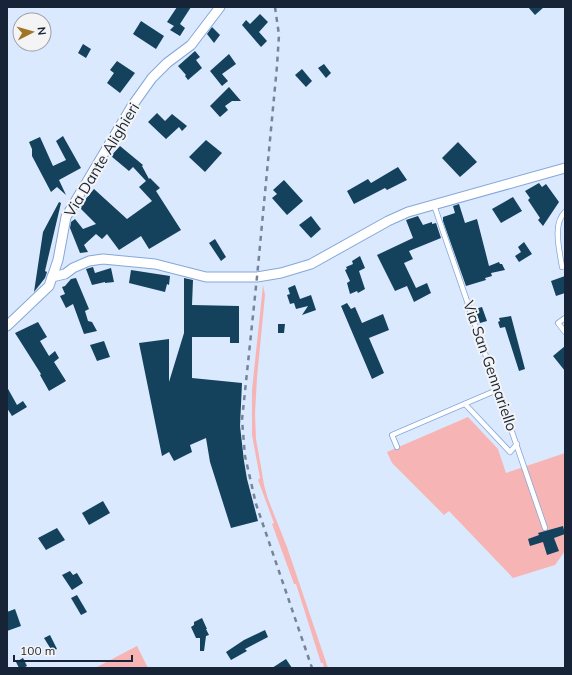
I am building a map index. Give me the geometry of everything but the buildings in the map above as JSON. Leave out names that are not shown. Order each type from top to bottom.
[{"type":"street","name":"Via Dante Alighieri","points":[[7,326],[48,286],[58,260],[66,217],[132,106],[152,78],[167,63],[191,45],[220,7]]},
{"type":"street","points":[[52,276],[65,274],[73,268],[89,261],[103,260],[155,264],[206,277],[258,277],[281,273],[311,264],[408,212],[565,168]]},
{"type":"lane","name":"Via San Gennariello","points":[[434,205],[545,528]]},
{"type":"lane","points":[[562,267],[557,227],[562,214],[565,212]]},
{"type":"lane","points":[[565,318],[558,323],[565,332]]},
{"type":"lane","points":[[397,447],[392,435],[497,390]]},
{"type":"lane","points":[[464,404],[510,452],[517,444]]},
{"type":"shaded area","points":[[263,285],[265,295],[257,378],[255,413],[256,439],[268,499],[287,547],[328,668],[324,668],[323,663],[321,663],[296,584],[294,584],[272,524],[274,523],[258,480],[260,478],[252,435],[252,390]]},
{"type":"shaded area","points":[[468,417],[498,449],[506,473],[565,453],[565,551],[555,565],[513,578],[449,511],[444,515],[392,463],[387,452]]},
{"type":"shaded area","points":[[137,646],[148,668],[95,668]]},
{"type":"railway","points":[[275,7],[279,35],[277,66],[242,420],[245,456],[256,504],[312,668]]}]
